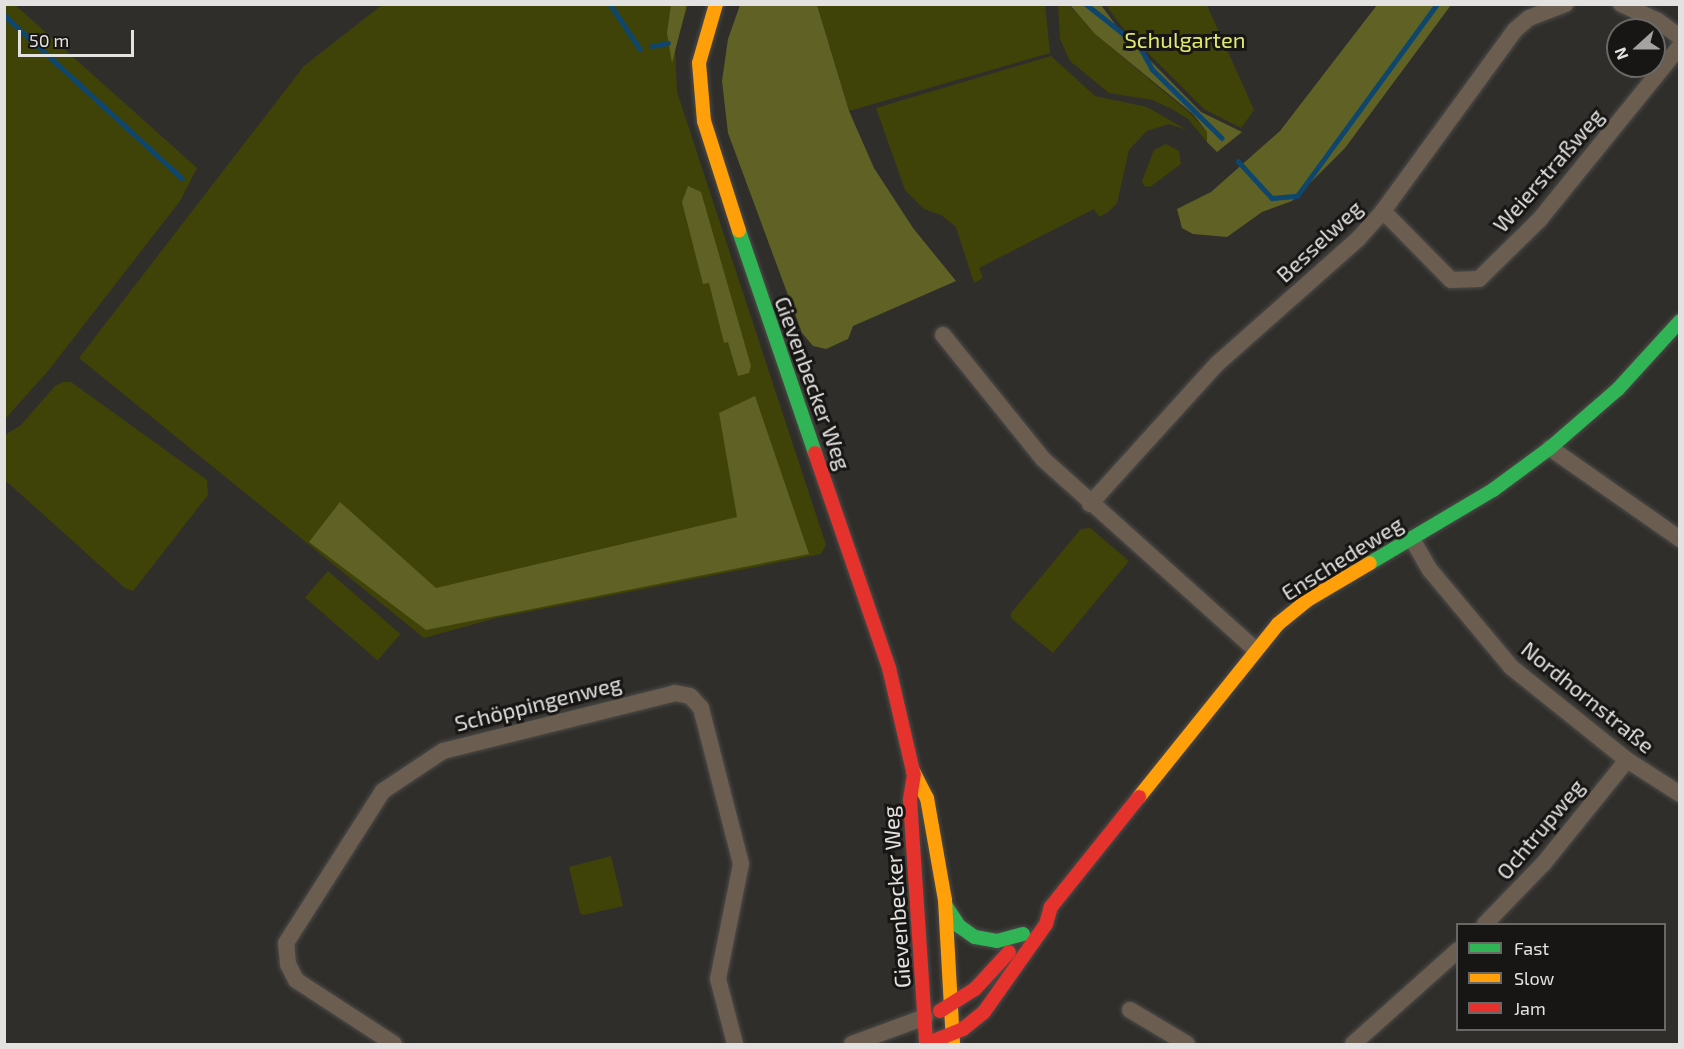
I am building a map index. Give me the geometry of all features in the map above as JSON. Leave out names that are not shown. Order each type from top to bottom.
[{"type":"main road","name":"Gievenbecker Weg","points":[[716,4],[699,63],[704,121],[769,327],[869,602],[914,774],[927,798],[945,905],[953,1039]]},
{"type":"main road","name":"Enschedeweg","points":[[924,1044],[953,1039],[984,1012],[1046,924],[1051,908],[1108,831],[1203,721],[1255,649],[1306,601],[1494,490],[1550,448],[1618,389],[1680,321]]},
{"type":"main road","name":"Gievenbecker Weg","points":[[914,774],[910,800],[925,1017],[924,1044]]},
{"type":"main road","points":[[945,905],[959,926],[975,937],[997,941],[1023,934]]},
{"type":"main road","name":"Enschedeweg","points":[[925,1017],[952,1005],[975,989],[1037,917],[1051,908]]},
{"type":"street","name":"Besselweg","points":[[1090,504],[1218,363],[1358,239],[1383,211],[1502,44],[1529,18],[1565,4]]},
{"type":"street","points":[[1621,4],[1650,16],[1680,37]]},
{"type":"street","name":"Weierstraßweg","points":[[1383,211],[1451,280],[1479,279],[1540,219],[1680,46]]},
{"type":"street","points":[[943,335],[1018,431],[1090,504],[1255,649]]},
{"type":"street","points":[[1550,448],[1680,539]]},
{"type":"street","name":"Nordhornstraße","points":[[1412,539],[1430,570],[1511,667],[1627,760],[1680,795]]},
{"type":"street","name":"Schöppingenweg","points":[[394,1044],[296,980],[288,964],[286,943],[383,791],[443,751],[675,693],[690,696],[701,708],[741,864],[718,979],[735,1044]]},
{"type":"street","name":"Ochtrupweg","points":[[1486,923],[1544,863],[1627,760]]},
{"type":"street","points":[[1353,1044],[1456,952]]},
{"type":"street","points":[[1130,1010],[1187,1044]]},
{"type":"street","points":[[852,1044],[925,1017]]},
{"type":"green space","points":[[14,4],[197,168],[180,201],[48,371],[5,419],[4,5]]},
{"type":"green space","points":[[382,5],[688,5],[675,49],[677,92],[826,545],[821,554],[496,618],[424,638],[79,358],[304,66]]},
{"type":"green space","points":[[671,5],[686,5],[672,63],[667,33]]},
{"type":"green space","points":[[740,5],[817,5],[849,111],[874,168],[913,228],[956,281],[853,326],[848,339],[826,349],[813,346],[802,333],[728,133],[722,81],[728,39]]},
{"type":"green space","points":[[817,5],[1045,5],[1050,53],[849,111]]},
{"type":"green space","points":[[1058,5],[1069,5],[1095,34],[1192,115],[1207,132],[1207,142],[1188,119],[1172,109],[1152,100],[1109,93],[1070,61],[1060,39]]},
{"type":"green space","points":[[1070,5],[1101,5],[1118,28],[1201,112],[1242,132],[1217,152],[1207,142],[1207,132],[1193,114],[1095,34]]},
{"type":"green space","name":"Schulgarten","points":[[1106,5],[1207,5],[1254,110],[1241,128],[1204,109],[1121,26]]},
{"type":"green space","points":[[1377,5],[1451,5],[1345,148],[1292,201],[1262,212],[1227,237],[1193,234],[1182,228],[1177,209],[1211,192],[1280,131]]},
{"type":"green space","points":[[1051,56],[1095,96],[1147,107],[1187,130],[1169,124],[1147,131],[1129,150],[1117,203],[1108,212],[1099,217],[1094,209],[979,268],[983,278],[974,283],[956,227],[941,215],[924,209],[905,190],[876,108]]},
{"type":"green space","points":[[1166,144],[1179,151],[1181,164],[1150,187],[1144,186],[1142,181],[1154,150]]},
{"type":"green space","points":[[688,186],[701,192],[751,366],[749,373],[738,376],[728,342],[724,343],[709,283],[703,284],[682,202]]},
{"type":"green space","points":[[63,382],[71,382],[207,480],[208,495],[133,591],[125,588],[5,480],[5,435],[21,425],[55,386]]},
{"type":"green space","points":[[755,396],[809,554],[426,630],[309,542],[340,502],[436,588],[737,517],[719,413]]},
{"type":"green space","points":[[1090,528],[1129,561],[1053,653],[1011,618],[1011,613],[1081,529]]},
{"type":"green space","points":[[328,571],[400,634],[377,660],[305,597]]},
{"type":"green space","points":[[611,856],[623,906],[584,915],[580,913],[569,867]]},
{"type":"waterway","points":[[610,4],[640,49]]},
{"type":"waterway","points":[[1086,4],[1140,47],[1152,69],[1222,138]]},
{"type":"waterway","points":[[1238,161],[1272,198],[1297,196],[1437,4]]},
{"type":"waterway","points":[[4,15],[182,178]]},
{"type":"waterway","points":[[652,46],[668,43]]},
{"type":"traffic: fast","points":[[739,231],[815,453]]},
{"type":"traffic: fast","points":[[1370,563],[1493,490],[1550,448],[1618,389],[1680,321]]},
{"type":"traffic: fast","points":[[946,906],[959,926],[975,937],[997,941],[1023,934]]},
{"type":"traffic: slow","points":[[716,4],[699,63],[704,121],[739,231]]},
{"type":"traffic: slow","points":[[1139,797],[1278,624],[1306,601],[1370,563]]},
{"type":"traffic: slow","points":[[913,771],[927,798],[945,900],[953,1044]]},
{"type":"traffic: jam","points":[[815,453],[889,668],[913,771]]},
{"type":"traffic: jam","points":[[914,774],[910,800],[926,1044]]},
{"type":"traffic: jam","points":[[926,1044],[963,1029],[984,1012],[1046,924],[1051,907],[1139,797]]},
{"type":"traffic: jam","points":[[940,1011],[975,989],[1009,952]]}]
